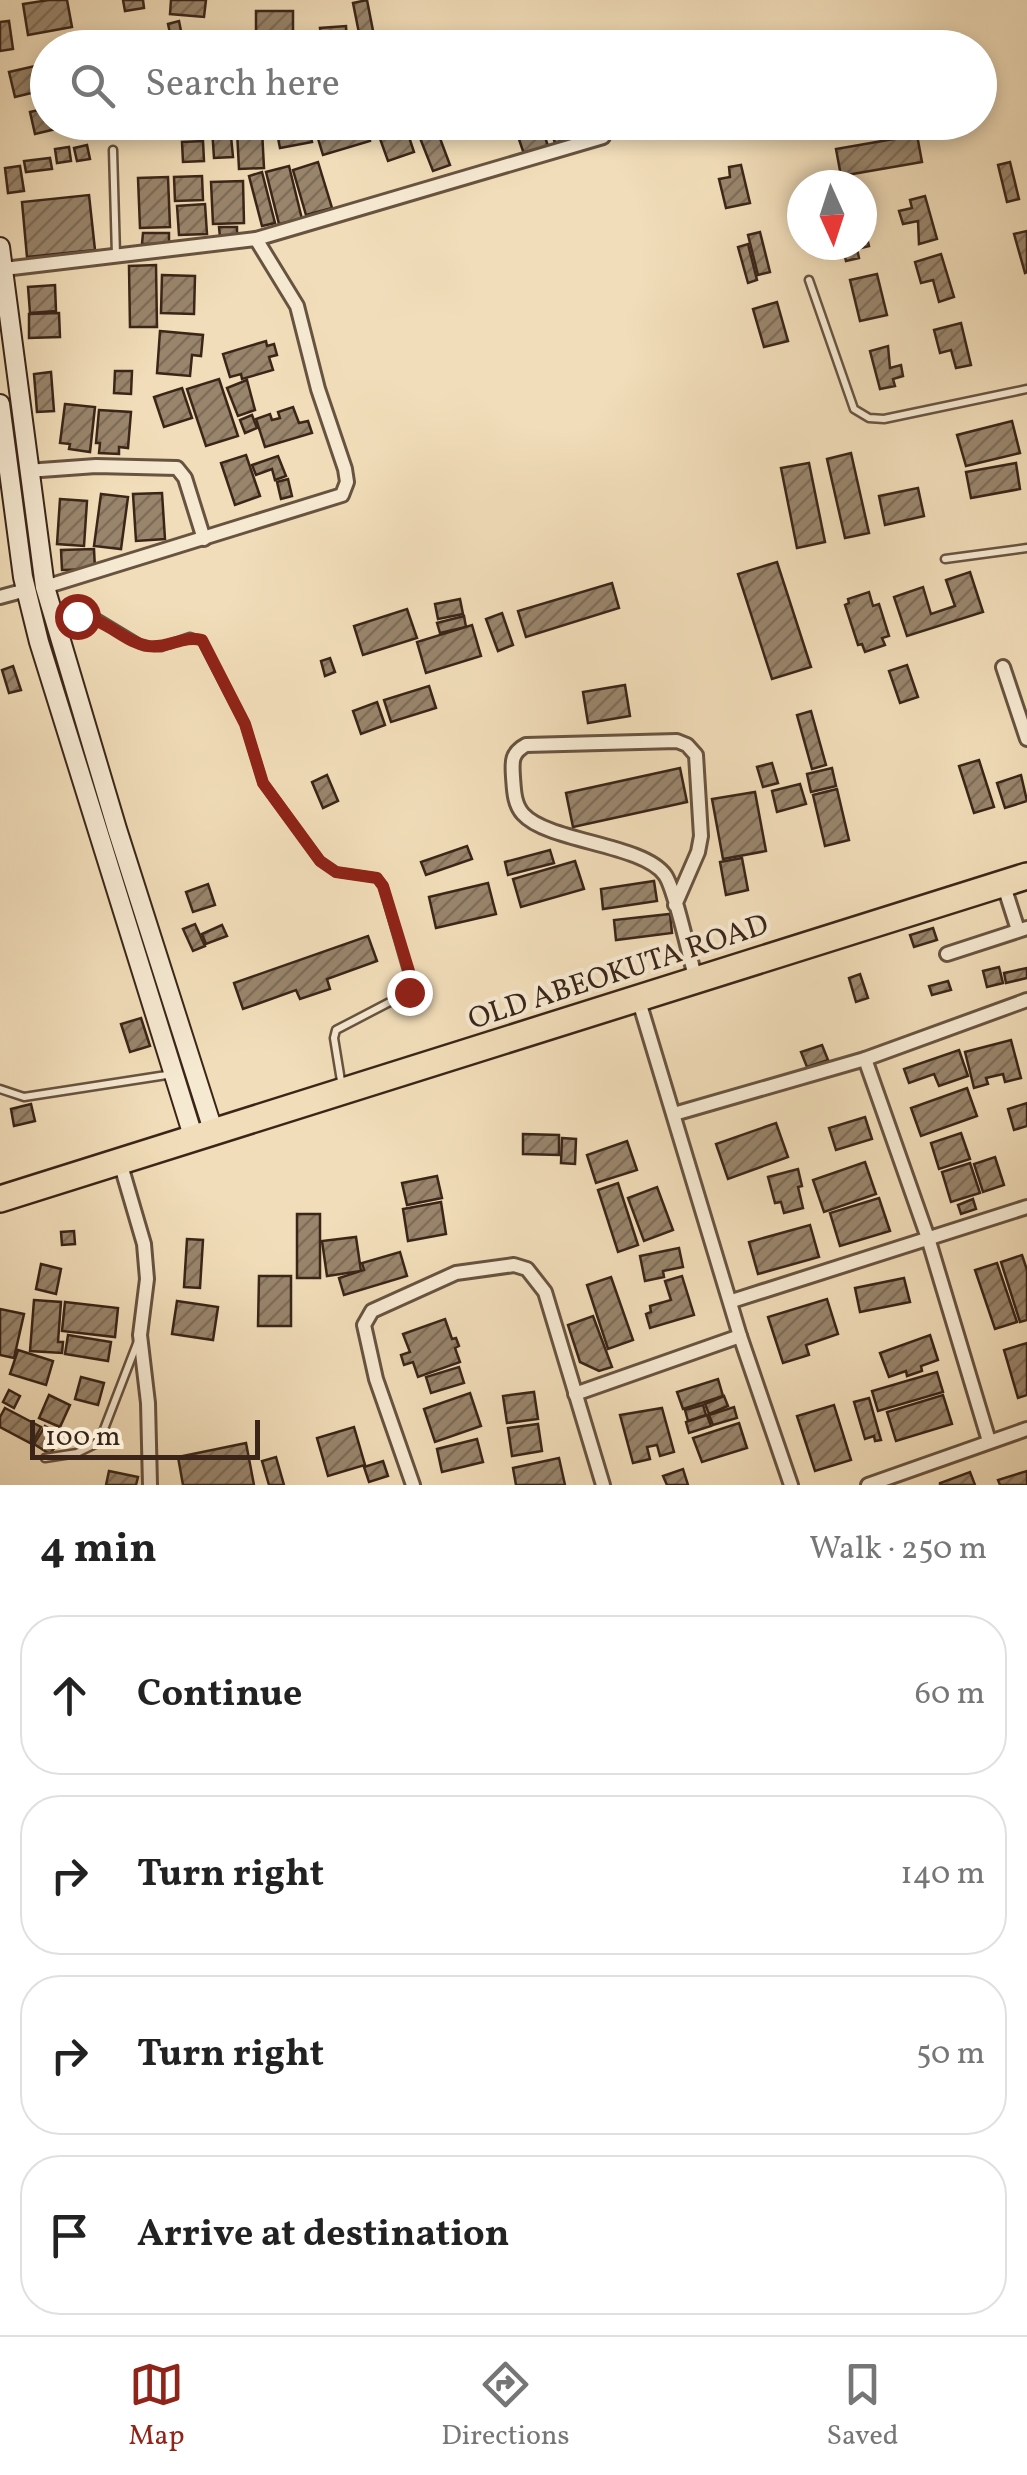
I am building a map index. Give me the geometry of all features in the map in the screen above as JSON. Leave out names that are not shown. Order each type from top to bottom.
[{"type":"highway","name":"OLD ABEOKUTA ROAD","points":[[0,1199],[1015,880]]},
{"type":"street","points":[[4,269],[256,239],[593,140]]},
{"type":"street","points":[[0,597],[342,495],[347,482],[297,306],[256,239]]},
{"type":"street","points":[[0,247],[27,471],[39,642],[174,1074],[204,1136]]},
{"type":"street","points":[[0,404],[3,456],[35,589],[53,618],[204,1136]]},
{"type":"street","points":[[27,471],[96,466],[177,468],[185,478],[204,539]]},
{"type":"street","points":[[1003,667],[1027,739]]},
{"type":"street","points":[[675,905],[702,836],[696,755],[687,745],[678,741],[526,745],[517,750],[512,758],[515,799],[524,815],[540,825],[651,862],[667,876],[675,905],[696,980]]},
{"type":"street","points":[[948,954],[1023,929],[1015,880]]},
{"type":"street","points":[[638,998],[740,1336],[791,1485]]},
{"type":"street","points":[[674,1114],[865,1059],[1027,1000]]},
{"type":"street","points":[[865,1059],[928,1238],[990,1441]]},
{"type":"street","points":[[120,1162],[144,1244],[147,1278],[140,1336],[148,1403],[150,1485]]},
{"type":"street","points":[[732,1301],[1027,1207]]},
{"type":"street","points":[[413,1485],[364,1325],[372,1311],[456,1273],[514,1265],[527,1269],[545,1292],[603,1485]]},
{"type":"street","points":[[574,1394],[740,1336]]},
{"type":"street","points":[[868,1485],[1027,1429]]},
{"type":"lane","points":[[113,150],[116,256]]},
{"type":"lane","points":[[809,280],[854,410],[870,418],[884,419],[1027,389]]},
{"type":"lane","points":[[945,558],[1027,548]]},
{"type":"lane","points":[[53,618],[96,618],[144,646],[161,646],[190,637],[202,640],[245,724],[263,783],[320,861],[336,872],[377,878],[383,886],[412,987],[336,1030],[343,1092]]},
{"type":"lane","points":[[0,1092],[42,1095],[174,1074]]},
{"type":"lane","points":[[44,1458],[78,1453],[100,1442],[140,1336]]},
{"type":"building","points":[[67,0],[72,27],[30,30],[28,35],[23,4]]},
{"type":"building","points":[[123,0],[143,0],[144,8],[125,11]]},
{"type":"building","points":[[171,0],[206,0],[204,17],[170,14]]},
{"type":"building","points":[[367,0],[373,30],[358,30],[353,3]]},
{"type":"building","points":[[256,11],[293,11],[293,30],[256,30]]},
{"type":"building","points":[[9,21],[13,49],[0,51],[0,22]]},
{"type":"building","points":[[179,21],[181,30],[169,30],[168,24]]},
{"type":"building","points":[[346,26],[346,30],[320,30]]},
{"type":"building","points":[[30,67],[30,93],[15,97],[9,72]]},
{"type":"building","points":[[213,140],[231,140],[233,157],[214,158]]},
{"type":"building","points":[[237,140],[263,140],[264,168],[239,169]]},
{"type":"building","points":[[278,140],[312,140],[312,142],[280,148]]},
{"type":"building","points":[[318,140],[370,141],[323,155]]},
{"type":"building","points":[[380,140],[410,140],[414,152],[388,161]]},
{"type":"building","points":[[421,140],[441,140],[450,165],[433,171]]},
{"type":"building","points":[[519,140],[546,140],[548,146],[524,154]]},
{"type":"building","points":[[888,140],[918,140],[922,162],[876,170],[840,170],[836,149]]},
{"type":"building","points":[[203,141],[204,161],[183,162],[182,142]]},
{"type":"building","points":[[87,145],[90,159],[77,161],[74,148]]},
{"type":"building","points":[[69,147],[71,161],[57,163],[55,149]]},
{"type":"building","points":[[50,158],[52,169],[26,172],[24,161]]},
{"type":"building","points":[[318,162],[332,208],[306,215],[293,170]]},
{"type":"building","points":[[1010,162],[1019,199],[1007,202],[998,165]]},
{"type":"building","points":[[741,165],[750,203],[726,208],[719,179],[730,177],[729,167]]},
{"type":"building","points":[[20,166],[24,191],[8,193],[5,168]]},
{"type":"building","points":[[289,166],[302,219],[279,224],[266,172]]},
{"type":"building","points":[[262,172],[275,223],[262,226],[249,176]]},
{"type":"building","points":[[202,176],[203,200],[175,201],[174,177]]},
{"type":"building","points":[[168,177],[170,227],[140,228],[138,178]]},
{"type":"building","points":[[243,181],[244,223],[213,224],[211,182]]},
{"type":"building","points":[[89,195],[95,250],[27,257],[22,202]]},
{"type":"building","points":[[925,196],[937,239],[919,244],[918,221],[903,224],[899,211],[912,208],[910,200]]},
{"type":"building","points":[[205,204],[207,234],[179,235],[177,206]]},
{"type":"building","points":[[219,227],[237,227],[237,237],[220,237]]},
{"type":"building","points":[[1027,231],[1027,272],[1025,273],[1014,234]]},
{"type":"building","points":[[760,232],[770,272],[758,275],[748,235]]},
{"type":"building","points":[[143,233],[169,233],[169,244],[142,244]]},
{"type":"building","points":[[748,244],[757,280],[748,283],[738,247]]},
{"type":"building","points":[[941,254],[954,297],[939,302],[933,280],[921,283],[915,262]]},
{"type":"building","points":[[156,265],[157,327],[130,327],[129,266]]},
{"type":"building","points":[[877,274],[887,315],[860,321],[850,280]]},
{"type":"building","points":[[162,275],[195,276],[194,314],[161,313]]},
{"type":"building","points":[[55,285],[56,311],[30,313],[28,287]]},
{"type":"building","points":[[777,302],[788,341],[764,347],[753,309]]},
{"type":"building","points":[[59,313],[60,337],[29,338],[29,314]]},
{"type":"building","points":[[961,323],[971,365],[956,368],[951,350],[940,353],[934,330]]},
{"type":"building","points":[[160,331],[203,335],[201,356],[192,355],[190,376],[157,373]]},
{"type":"building","points":[[266,341],[267,346],[274,344],[277,355],[269,357],[273,370],[242,379],[241,374],[230,377],[223,354]]},
{"type":"building","points":[[888,346],[890,368],[901,365],[903,376],[893,379],[895,386],[880,389],[870,351]]},
{"type":"building","points":[[115,371],[132,371],[131,394],[114,393]]},
{"type":"building","points":[[51,372],[54,411],[37,412],[34,374]]},
{"type":"building","points":[[219,379],[238,436],[206,446],[187,389]]},
{"type":"building","points":[[247,380],[255,410],[238,416],[227,388]]},
{"type":"building","points":[[182,388],[192,418],[164,427],[154,397]]},
{"type":"building","points":[[65,404],[95,407],[90,452],[69,449],[70,444],[60,443]]},
{"type":"building","points":[[293,407],[299,423],[308,421],[312,433],[265,447],[256,419],[270,414],[272,420],[280,418],[278,412]]},
{"type":"building","points":[[99,410],[131,412],[128,448],[119,447],[119,454],[99,453]]},
{"type":"building","points":[[252,415],[257,428],[245,433],[240,420]]},
{"type":"building","points":[[1012,421],[1020,453],[966,466],[957,435]]},
{"type":"building","points":[[851,453],[869,533],[845,538],[827,459]]},
{"type":"building","points":[[246,455],[260,496],[235,505],[221,463]]},
{"type":"building","points":[[278,456],[286,476],[275,480],[272,469],[256,475],[252,465]]},
{"type":"building","points":[[809,463],[825,542],[797,548],[781,468]]},
{"type":"building","points":[[1016,463],[1020,489],[971,498],[966,472]]},
{"type":"building","points":[[288,479],[292,496],[281,499],[277,482]]},
{"type":"building","points":[[918,488],[924,516],[885,525],[879,496]]},
{"type":"building","points":[[162,493],[165,539],[136,541],[133,494]]},
{"type":"building","points":[[101,494],[128,497],[121,549],[94,546]]},
{"type":"building","points":[[60,499],[87,501],[84,546],[57,544]]},
{"type":"building","points":[[94,549],[95,569],[62,570],[61,550]]},
{"type":"building","points":[[777,562],[811,667],[772,679],[738,574]]},
{"type":"building","points":[[970,572],[983,612],[907,636],[894,597],[923,587],[931,614],[955,606],[946,580]]},
{"type":"building","points":[[612,583],[619,608],[526,637],[518,611]]},
{"type":"building","points":[[869,592],[873,606],[879,604],[889,636],[882,638],[885,645],[865,652],[862,644],[858,645],[845,605],[848,599]]},
{"type":"building","points":[[460,599],[463,614],[438,619],[435,604]]},
{"type":"building","points":[[407,609],[417,638],[363,655],[354,626]]},
{"type":"building","points":[[502,613],[513,645],[498,651],[486,619]]},
{"type":"building","points":[[464,616],[466,627],[440,633],[437,623]]},
{"type":"building","points":[[472,625],[481,656],[426,673],[417,642]]},
{"type":"building","points":[[330,658],[335,672],[325,676],[321,661]]},
{"type":"building","points":[[907,665],[918,697],[900,703],[889,671]]},
{"type":"building","points":[[13,666],[21,690],[9,693],[2,670]]},
{"type":"building","points":[[625,685],[630,716],[588,723],[583,692]]},
{"type":"building","points":[[429,686],[436,708],[391,722],[384,700]]},
{"type":"building","points":[[377,702],[385,725],[361,734],[353,711]]},
{"type":"building","points":[[811,711],[826,765],[812,769],[797,715]]},
{"type":"building","points":[[979,760],[994,807],[974,813],[959,766]]},
{"type":"building","points":[[772,763],[778,783],[763,787],[757,767]]},
{"type":"building","points":[[680,768],[687,802],[573,827],[566,793]]},
{"type":"building","points":[[832,768],[836,786],[811,792],[807,774]]},
{"type":"building","points":[[327,775],[338,801],[323,808],[312,782]]},
{"type":"building","points":[[1021,775],[1027,801],[1005,808],[997,783]]},
{"type":"building","points":[[800,784],[806,804],[777,812],[772,791]]},
{"type":"building","points":[[837,789],[849,840],[825,846],[813,795]]},
{"type":"building","points":[[755,792],[766,851],[723,859],[712,799]]},
{"type":"building","points":[[467,846],[472,859],[426,875],[421,862]]},
{"type":"building","points":[[550,850],[554,863],[508,875],[505,862]]},
{"type":"building","points":[[742,858],[748,890],[726,895],[720,862]]},
{"type":"building","points":[[575,861],[584,889],[521,907],[513,879]]},
{"type":"building","points":[[654,881],[657,901],[603,909],[601,889]]},
{"type":"building","points":[[488,883],[496,914],[436,928],[429,897]]},
{"type":"building","points":[[208,884],[215,905],[193,912],[186,892]]},
{"type":"building","points":[[670,914],[672,933],[616,940],[614,920]]},
{"type":"building","points":[[195,924],[205,946],[193,951],[183,929]]},
{"type":"building","points":[[222,925],[227,936],[206,944],[202,934]]},
{"type":"building","points":[[933,928],[937,940],[914,947],[910,935]]},
{"type":"building","points":[[368,936],[377,961],[327,979],[330,989],[300,999],[296,990],[243,1009],[234,983]]},
{"type":"building","points":[[999,967],[1003,983],[987,987],[983,971]]},
{"type":"building","points":[[1027,968],[1027,978],[1006,983],[1004,973]]},
{"type":"building","points":[[860,974],[868,998],[856,1002],[849,978]]},
{"type":"building","points":[[948,981],[951,990],[932,995],[929,986]]},
{"type":"building","points":[[141,1018],[150,1046],[130,1052],[121,1024]]},
{"type":"building","points":[[1011,1040],[1021,1078],[1005,1082],[1003,1074],[986,1078],[988,1084],[974,1088],[965,1052]]},
{"type":"building","points":[[822,1045],[828,1060],[807,1067],[801,1052]]},
{"type":"building","points":[[959,1050],[968,1076],[939,1086],[934,1074],[909,1083],[904,1069]]},
{"type":"building","points":[[967,1088],[977,1116],[921,1136],[911,1108]]},
{"type":"building","points":[[1027,1103],[1027,1126],[1014,1130],[1008,1109]]},
{"type":"building","points":[[31,1104],[35,1121],[14,1126],[11,1109]]},
{"type":"building","points":[[865,1117],[872,1139],[836,1150],[829,1128]]},
{"type":"building","points":[[776,1123],[788,1157],[728,1179],[716,1144]]},
{"type":"building","points":[[961,1133],[970,1159],[939,1169],[931,1143]]},
{"type":"building","points":[[523,1134],[559,1135],[559,1155],[523,1154]]},
{"type":"building","points":[[562,1138],[576,1139],[575,1164],[561,1163]]},
{"type":"building","points":[[627,1141],[637,1170],[596,1183],[587,1155]]},
{"type":"building","points":[[995,1157],[1004,1185],[983,1192],[974,1164]]},
{"type":"building","points":[[865,1162],[876,1194],[824,1212],[813,1180]]},
{"type":"building","points":[[970,1163],[980,1193],[951,1202],[942,1172]]},
{"type":"building","points":[[798,1169],[803,1208],[784,1213],[781,1202],[775,1203],[768,1177]]},
{"type":"building","points":[[437,1176],[442,1198],[407,1205],[402,1183]]},
{"type":"building","points":[[618,1183],[638,1245],[618,1252],[598,1190]]},
{"type":"building","points":[[657,1187],[673,1230],[644,1241],[628,1198]]},
{"type":"building","points":[[879,1198],[890,1231],[840,1246],[830,1213]]},
{"type":"building","points":[[973,1199],[976,1209],[961,1214],[958,1205]]},
{"type":"building","points":[[441,1202],[446,1234],[408,1241],[403,1209]]},
{"type":"building","points":[[297,1214],[320,1214],[320,1278],[297,1278]]},
{"type":"building","points":[[810,1225],[819,1257],[758,1274],[749,1242]]},
{"type":"building","points":[[74,1231],[75,1244],[62,1245],[61,1232]]},
{"type":"building","points":[[356,1237],[361,1271],[327,1276],[322,1241]]},
{"type":"building","points":[[187,1239],[203,1240],[200,1288],[184,1287]]},
{"type":"building","points":[[679,1248],[683,1267],[663,1271],[664,1277],[645,1281],[640,1256]]},
{"type":"building","points":[[400,1252],[407,1276],[344,1295],[339,1278],[364,1270],[362,1263]]},
{"type":"building","points":[[1022,1255],[1027,1270],[1027,1320],[1020,1322],[1001,1262]]},
{"type":"building","points":[[997,1263],[1017,1322],[995,1329],[975,1270]]},
{"type":"building","points":[[41,1264],[61,1269],[56,1294],[36,1289]]},
{"type":"building","points":[[259,1276],[291,1276],[291,1326],[258,1326]]},
{"type":"building","points":[[682,1276],[694,1315],[650,1328],[646,1314],[651,1312],[650,1306],[671,1300],[665,1281]]},
{"type":"building","points":[[611,1277],[633,1340],[608,1349],[587,1285]]},
{"type":"building","points":[[904,1278],[910,1302],[860,1312],[855,1288]]},
{"type":"building","points":[[827,1299],[838,1334],[806,1345],[809,1355],[783,1363],[768,1317]]},
{"type":"building","points":[[34,1300],[61,1302],[58,1342],[63,1342],[62,1353],[30,1351]]},
{"type":"building","points":[[177,1301],[218,1307],[213,1340],[172,1334]]},
{"type":"building","points":[[65,1302],[118,1308],[115,1337],[62,1331]]},
{"type":"building","points":[[0,1309],[24,1314],[14,1358],[0,1355]]},
{"type":"building","points":[[593,1316],[612,1367],[599,1371],[580,1362],[568,1325]]},
{"type":"building","points":[[445,1319],[459,1346],[455,1348],[460,1362],[418,1377],[413,1362],[404,1365],[401,1355],[410,1352],[403,1334]]},
{"type":"building","points":[[68,1335],[111,1342],[108,1361],[65,1354]]},
{"type":"building","points":[[930,1335],[938,1360],[921,1366],[922,1371],[889,1377],[880,1353]]},
{"type":"building","points":[[1027,1343],[1027,1395],[1018,1398],[1004,1350]]},
{"type":"building","points":[[18,1350],[53,1361],[46,1385],[10,1374]]},
{"type":"building","points":[[459,1367],[464,1383],[431,1393],[426,1377]]},
{"type":"building","points":[[937,1372],[943,1392],[878,1411],[872,1391]]},
{"type":"building","points":[[81,1377],[104,1383],[98,1405],[75,1399]]},
{"type":"building","points":[[718,1379],[723,1396],[683,1409],[677,1392]]},
{"type":"building","points":[[9,1390],[20,1396],[14,1408],[3,1402]]},
{"type":"building","points":[[534,1392],[538,1419],[507,1423],[503,1396]]},
{"type":"building","points":[[470,1393],[481,1426],[435,1442],[424,1409]]},
{"type":"building","points":[[49,1395],[70,1405],[60,1427],[39,1418]]},
{"type":"building","points":[[943,1395],[952,1424],[896,1441],[887,1412]]},
{"type":"building","points":[[724,1396],[728,1406],[709,1414],[705,1404]]},
{"type":"building","points":[[869,1398],[881,1440],[875,1441],[874,1436],[865,1439],[854,1402]]},
{"type":"building","points":[[703,1405],[706,1415],[688,1421],[685,1410]]},
{"type":"building","points":[[834,1405],[851,1460],[815,1471],[797,1416]]},
{"type":"building","points":[[734,1407],[737,1418],[713,1425],[709,1415]]},
{"type":"building","points":[[5,1408],[41,1427],[32,1444],[0,1427]]},
{"type":"building","points":[[662,1408],[674,1452],[660,1456],[657,1445],[647,1447],[650,1459],[633,1463],[620,1415]]},
{"type":"building","points":[[707,1415],[711,1426],[689,1433],[686,1422]]},
{"type":"building","points":[[739,1423],[747,1448],[702,1462],[693,1438]]},
{"type":"building","points":[[538,1424],[542,1451],[512,1456],[508,1428]]},
{"type":"building","points":[[45,1426],[62,1437],[50,1454],[34,1444]]},
{"type":"building","points":[[354,1427],[365,1465],[328,1476],[317,1438]]},
{"type":"building","points":[[477,1439],[483,1462],[442,1472],[437,1449]]},
{"type":"building","points":[[246,1443],[254,1485],[183,1485],[178,1457]]},
{"type":"building","points":[[276,1457],[284,1485],[269,1485],[262,1461]]},
{"type":"building","points":[[559,1458],[565,1485],[516,1485],[513,1468]]},
{"type":"building","points":[[383,1461],[388,1476],[369,1482],[364,1467]]},
{"type":"building","points":[[683,1469],[688,1485],[667,1485],[663,1476]]},
{"type":"building","points":[[109,1471],[138,1477],[136,1485],[106,1485]]},
{"type":"building","points":[[1027,1471],[1027,1485],[1000,1485],[998,1480]]},
{"type":"building","points":[[970,1472],[975,1485],[940,1485],[940,1483]]},
{"type":"route","points":[[77,616],[96,618],[144,646],[161,646],[190,637],[202,640],[245,724],[263,783],[320,861],[336,872],[377,878],[383,886],[412,981],[409,992]]}]
